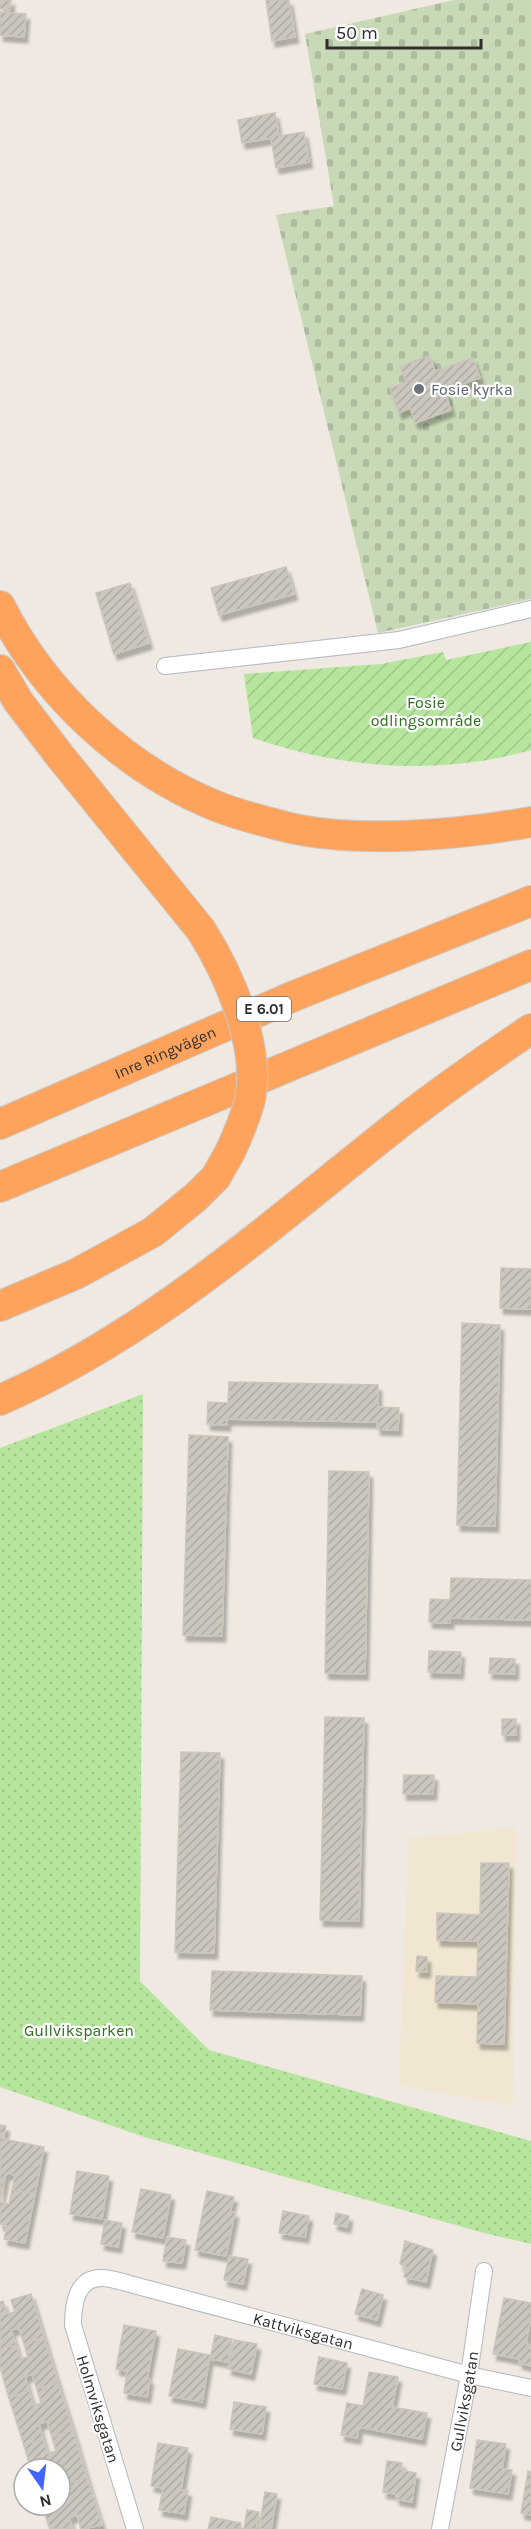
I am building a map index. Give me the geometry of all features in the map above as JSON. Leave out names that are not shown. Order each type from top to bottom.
[{"type":"highway","points":[[0,606],[8,622],[44,674],[76,712],[144,768],[177,788],[218,807],[288,828],[350,835],[425,835],[531,822]]},
{"type":"highway","points":[[0,670],[18,701],[201,930],[219,958],[244,1024],[249,1050],[250,1098],[230,1152],[216,1177],[196,1197],[153,1232],[76,1274],[0,1306]]},
{"type":"highway","name":"Inre Ringvägen","points":[[0,1124],[294,996],[531,901]]},
{"type":"highway","points":[[0,1187],[531,965]]},
{"type":"highway","points":[[0,1400],[80,1362],[156,1313],[265,1232],[406,1118],[531,1029]]},
{"type":"street","points":[[165,666],[399,640],[531,609]]},
{"type":"street","name":"Gullviksgatan","points":[[440,2529],[470,2375],[484,2271]]},
{"type":"street","name":"Kattviksgatan","points":[[80,2289],[90,2281],[101,2278],[470,2375],[531,2388]]},
{"type":"street","name":"Holmviksgatan","points":[[80,2289],[73,2302],[73,2325],[135,2529]]},
{"type":"shaded area","points":[[516,1828],[513,2106],[399,2085],[409,1838]]},
{"type":"green space","points":[[454,0],[531,0],[531,599],[378,633],[276,215],[334,206],[305,34]]},
{"type":"green space","name":"Fosie odlingsområde","points":[[531,642],[531,750],[462,763],[427,766],[391,765],[321,757],[253,738],[244,674],[381,664],[443,652],[446,660]]},
{"type":"green space","name":"Gullviksparken","points":[[143,1394],[140,1981],[209,2050],[531,2141],[531,2244],[484,2233],[144,2137],[0,2087],[0,1448]]},
{"type":"building","points":[[0,0],[11,0],[10,10],[0,9]]},
{"type":"building","points":[[266,0],[289,0],[295,37],[272,41]]},
{"type":"building","points":[[0,12],[26,14],[24,37],[0,35]]},
{"type":"building","points":[[275,113],[279,136],[304,132],[309,162],[276,168],[271,138],[242,143],[238,120]]},
{"type":"building","name":"Fosie kyrka","points":[[430,356],[435,371],[473,358],[480,378],[445,390],[451,410],[415,423],[410,408],[399,413],[390,388],[406,382],[400,366]]},
{"type":"building","points":[[286,567],[294,594],[219,615],[211,588]]},
{"type":"building","points":[[130,583],[149,643],[114,654],[96,593]]},
{"type":"building","points":[[501,1268],[531,1269],[531,1309],[500,1308]]},
{"type":"building","points":[[462,1323],[500,1325],[495,1526],[457,1525]]},
{"type":"building","points":[[229,1382],[378,1385],[378,1407],[399,1408],[398,1430],[377,1429],[377,1422],[227,1419],[227,1425],[207,1424],[208,1402],[228,1403]]},
{"type":"building","points":[[189,1435],[228,1437],[222,1636],[183,1635]]},
{"type":"building","points":[[329,1471],[369,1472],[365,1674],[325,1673]]},
{"type":"building","points":[[451,1578],[531,1580],[531,1620],[450,1618],[450,1623],[429,1622],[430,1599],[450,1600]]},
{"type":"building","points":[[429,1651],[461,1652],[460,1673],[428,1672]]},
{"type":"building","points":[[490,1658],[515,1659],[515,1674],[489,1673]]},
{"type":"building","points":[[325,1717],[364,1718],[359,1921],[320,1920]]},
{"type":"building","points":[[502,1719],[516,1719],[516,1735],[502,1735]]},
{"type":"building","points":[[181,1752],[220,1753],[214,1953],[175,1952]]},
{"type":"building","points":[[404,1775],[434,1775],[433,1794],[403,1794]]},
{"type":"building","points":[[481,1863],[509,1863],[504,2044],[477,2043],[478,2004],[435,2002],[436,1976],[477,1977],[478,1941],[437,1940],[437,1913],[480,1915]]},
{"type":"building","points":[[417,1956],[427,1957],[427,1972],[416,1971]]},
{"type":"building","points":[[212,1971],[362,1976],[360,2015],[210,2010]]},
{"type":"building","points":[[0,2125],[6,2126],[3,2139],[44,2147],[35,2194],[12,2190],[15,2175],[6,2173],[3,2188],[0,2187]]},
{"type":"building","points":[[77,2171],[109,2176],[102,2219],[70,2214]]},
{"type":"building","points":[[141,2189],[171,2195],[163,2238],[132,2232]]},
{"type":"building","points":[[12,2190],[35,2194],[25,2243],[4,2239],[7,2226],[0,2224],[0,2202],[9,2204]]},
{"type":"building","points":[[207,2191],[234,2197],[230,2212],[235,2212],[226,2256],[195,2250]]},
{"type":"building","points":[[283,2211],[309,2216],[305,2237],[279,2233]]},
{"type":"building","points":[[336,2213],[349,2216],[347,2227],[334,2224]]},
{"type":"building","points":[[105,2220],[122,2223],[118,2247],[101,2244]]},
{"type":"building","points":[[167,2237],[186,2240],[182,2263],[163,2261]]},
{"type":"building","points":[[405,2241],[433,2250],[426,2282],[404,2277],[406,2266],[400,2264]]},
{"type":"building","points":[[229,2256],[248,2259],[243,2284],[224,2280]]},
{"type":"building","points":[[362,2289],[383,2295],[377,2320],[355,2314]]},
{"type":"building","points":[[31,2294],[44,2337],[24,2344],[19,2328],[11,2330],[16,2345],[0,2350],[0,2302],[3,2301],[7,2314],[15,2312],[11,2300]]},
{"type":"building","points":[[504,2298],[531,2303],[526,2344],[531,2345],[531,2366],[519,2363],[519,2359],[493,2354]]},
{"type":"building","points":[[124,2325],[156,2331],[147,2379],[150,2379],[147,2397],[124,2393],[127,2371],[116,2369]]},
{"type":"building","points":[[215,2335],[232,2339],[227,2362],[210,2359]]},
{"type":"building","points":[[44,2337],[58,2383],[37,2389],[32,2374],[25,2377],[29,2391],[9,2398],[0,2367],[0,2350],[16,2345],[20,2359],[28,2357],[24,2344]]},
{"type":"building","points":[[234,2340],[257,2344],[251,2374],[228,2369]]},
{"type":"building","points":[[178,2349],[210,2355],[202,2402],[169,2396]]},
{"type":"building","points":[[319,2357],[347,2363],[342,2389],[314,2384]]},
{"type":"building","points":[[369,2372],[398,2377],[392,2407],[427,2413],[422,2439],[359,2427],[357,2438],[341,2435],[347,2403],[363,2406]]},
{"type":"building","points":[[58,2383],[73,2430],[52,2437],[47,2421],[39,2424],[43,2439],[24,2445],[9,2398],[29,2391],[34,2406],[41,2403],[37,2389]]},
{"type":"building","points":[[234,2402],[266,2407],[262,2434],[230,2429]]},
{"type":"building","points":[[73,2430],[87,2478],[72,2482],[72,2457],[28,2457],[24,2445],[43,2439],[48,2454],[56,2451],[52,2437]]},
{"type":"building","points":[[477,2440],[506,2444],[502,2469],[512,2470],[508,2494],[470,2488]]},
{"type":"building","points":[[158,2443],[188,2448],[181,2490],[188,2491],[184,2514],[159,2510],[163,2488],[151,2486]]},
{"type":"building","points":[[387,2461],[402,2463],[401,2470],[416,2473],[412,2502],[396,2499],[396,2494],[383,2492]]},
{"type":"building","points":[[528,2471],[531,2472],[531,2515],[521,2513]]},
{"type":"building","points":[[87,2478],[102,2525],[81,2529],[77,2515],[72,2517],[72,2482]]},
{"type":"building","points":[[265,2492],[277,2494],[271,2529],[259,2529]]},
{"type":"building","points":[[247,2510],[259,2512],[256,2529],[244,2529]]},
{"type":"building","points":[[46,2517],[72,2517],[69,2518],[73,2529],[50,2529]]},
{"type":"building","points":[[211,2517],[241,2523],[240,2529],[208,2529]]},
{"type":"place","name":"Fosie kyrka","points":[[419,389]]}]
